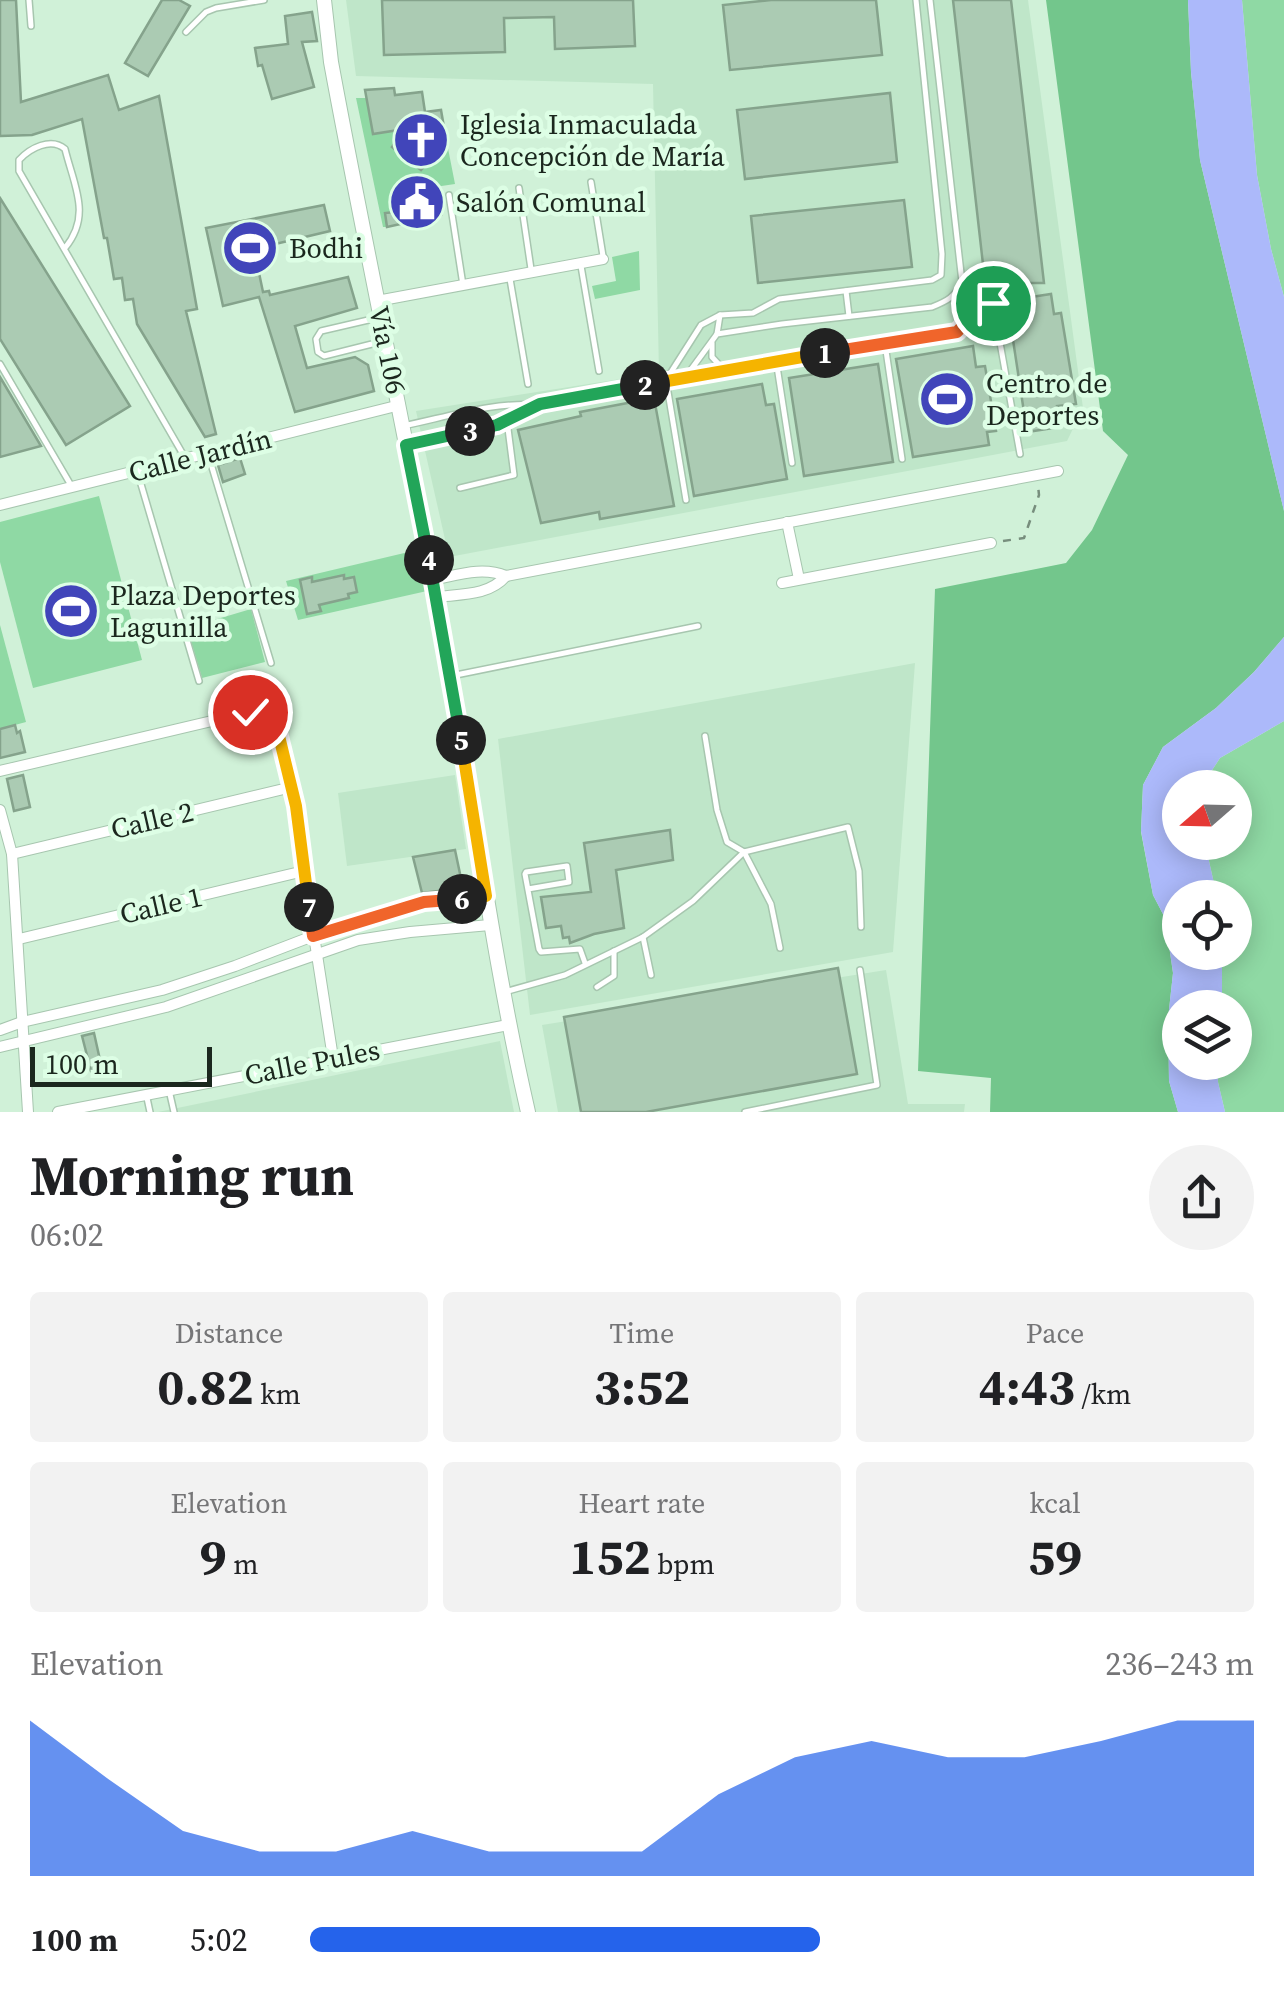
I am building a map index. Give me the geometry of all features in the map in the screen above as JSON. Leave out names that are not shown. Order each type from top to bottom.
[{"type":"main road","name":"Vía 106","points":[[324,0],[330,62],[400,405],[502,993],[528,1112]]},
{"type":"street","points":[[377,301],[603,259]]},
{"type":"street","name":"Calle Jardín","points":[[0,505],[400,405]]},
{"type":"street","points":[[432,580],[484,570],[506,576],[1058,471]]},
{"type":"street","points":[[787,522],[799,579]]},
{"type":"street","points":[[782,583],[991,543]]},
{"type":"street","points":[[436,597],[486,590],[506,576]]},
{"type":"street","points":[[0,771],[250,712],[267,716],[277,728],[292,787],[333,1058]]},
{"type":"street","name":"Calle 2","points":[[12,854],[292,787]]},
{"type":"street","points":[[0,810],[12,854],[28,1112]]},
{"type":"street","name":"Calle 1","points":[[18,939],[304,871]]},
{"type":"street","points":[[0,1030],[162,990],[313,936],[424,902],[486,896]]},
{"type":"street","points":[[0,1046],[166,1007],[358,940],[490,925]]},
{"type":"street","name":"Calle Pules","points":[[58,1112],[508,1025]]},
{"type":"lane","points":[[30,0],[31,26]]},
{"type":"lane","points":[[186,32],[206,12],[264,0]]},
{"type":"lane","points":[[686,500],[666,380],[701,325],[720,315],[753,313],[779,299],[941,276],[916,0]]},
{"type":"lane","points":[[686,377],[715,337],[754,328],[932,307],[958,292],[962,282],[930,0]]},
{"type":"lane","points":[[65,248],[75,236],[81,214],[65,149],[59,143],[50,143],[27,151],[19,160],[19,171],[186,459]]},
{"type":"lane","points":[[590,182],[603,259]]},
{"type":"lane","points":[[519,188],[532,272]]},
{"type":"lane","points":[[449,195],[463,285]]},
{"type":"lane","points":[[942,254],[959,253]]},
{"type":"lane","points":[[580,264],[599,371]]},
{"type":"lane","points":[[509,276],[528,384]]},
{"type":"lane","points":[[957,332],[1005,285]]},
{"type":"lane","points":[[1014,286],[997,326],[1020,454]]},
{"type":"lane","points":[[846,291],[848,316]]},
{"type":"lane","points":[[984,303],[998,304],[1004,314]]},
{"type":"lane","points":[[753,313],[754,328]]},
{"type":"lane","points":[[720,315],[712,356],[724,370]]},
{"type":"lane","points":[[380,318],[321,332],[316,339],[318,352],[324,356],[385,341]]},
{"type":"lane","points":[[403,426],[490,408],[540,404],[776,360],[997,326]]},
{"type":"lane","points":[[885,344],[902,459]]},
{"type":"lane","points":[[776,360],[792,463]]},
{"type":"lane","points":[[0,364],[72,486]]},
{"type":"lane","points":[[406,445],[497,425],[540,404]]},
{"type":"lane","points":[[460,488],[514,475],[507,421]]},
{"type":"lane","points":[[208,454],[271,663]]},
{"type":"lane","points":[[137,471],[199,681]]},
{"type":"lane","points":[[450,676],[698,626]]},
{"type":"lane","points":[[705,736],[717,810],[727,842],[744,852],[770,904],[780,948]]},
{"type":"lane","points":[[502,993],[565,974],[643,937],[694,900],[744,852],[848,826],[859,872],[861,927]]},
{"type":"lane","points":[[528,889],[569,882],[568,868],[526,872],[528,889],[540,951],[580,949],[585,963]]},
{"type":"lane","points":[[643,937],[651,975]]},
{"type":"lane","points":[[597,987],[614,976],[614,950]]},
{"type":"lane","points":[[746,1112],[877,1085],[860,970]]},
{"type":"lane","points":[[169,1090],[174,1112]]},
{"type":"lane","points":[[146,1094],[150,1112]]},
{"type":"path","points":[[991,543],[1024,538],[1039,496],[1036,475]]},
{"type":"shaded area","points":[[346,0],[1028,0],[1083,408],[1067,441],[449,557],[416,411],[659,373],[653,84],[356,76]]},
{"type":"shaded area","points":[[915,663],[893,952],[530,1015],[498,739]]},
{"type":"shaded area","points":[[455,775],[466,849],[347,866],[338,793]]},
{"type":"shaded area","points":[[886,970],[908,1104],[965,1104],[964,1112],[558,1112],[542,1025]]},
{"type":"shaded area","points":[[500,1041],[514,1112],[158,1112]]},
{"type":"green space","points":[[1046,0],[1188,0],[1200,160],[1284,511],[1284,637],[1216,708],[1163,747],[1143,785],[1141,832],[1153,895],[1162,912],[1162,970],[1173,973],[1171,990],[1162,990],[1162,1080],[1169,1080],[1178,1112],[990,1112],[991,1078],[918,1071],[935,589],[1066,563],[1092,530],[1128,455],[1103,431]]},
{"type":"green space","points":[[1242,0],[1284,0],[1284,297],[1257,175]]},
{"type":"green space","points":[[356,98],[367,98],[374,134],[406,129],[420,112],[393,147],[420,170],[445,133],[455,184],[394,193],[395,212],[385,213],[387,227],[383,227]]},
{"type":"green space","points":[[639,251],[640,290],[595,299],[592,286],[616,281],[612,257]]},
{"type":"green space","name":"Plaza Deportes Lagunilla","points":[[99,496],[142,660],[33,688],[0,562],[0,522]]},
{"type":"green space","points":[[417,550],[427,591],[298,620],[286,581]],"holes":[[[343,575],[345,579],[354,578],[357,591],[348,594],[349,598],[319,605],[320,611],[308,613],[300,580],[311,577],[312,582]]]},
{"type":"green space","points":[[251,609],[265,662],[202,678],[187,628]]},
{"type":"green space","points":[[0,625],[26,722],[0,729]]},
{"type":"green space","points":[[1284,721],[1284,1112],[1225,1112],[1218,1082],[1252,1080],[1252,990],[1222,990],[1222,970],[1252,970],[1252,880],[1213,880],[1209,860],[1252,860],[1252,770],[1212,770],[1220,758]]},
{"type":"water","points":[[1188,0],[1242,0],[1257,175],[1284,297],[1284,511],[1200,160]]},
{"type":"water","points":[[1284,637],[1284,721],[1220,758],[1212,770],[1162,770],[1162,860],[1209,860],[1213,880],[1162,880],[1162,912],[1153,895],[1141,831],[1143,785],[1163,747],[1216,708]]},
{"type":"water","points":[[1173,970],[1222,970],[1222,990],[1171,990]]},
{"type":"water","points":[[1218,1080],[1225,1112],[1178,1112],[1169,1081]]},
{"type":"building","points":[[0,0],[16,0],[21,102],[108,75],[119,110],[159,96],[197,309],[186,311],[216,434],[205,437],[137,324],[133,299],[125,300],[122,278],[114,279],[82,119],[32,135],[0,136]]},
{"type":"building","points":[[162,0],[179,0],[190,6],[148,76],[125,63]]},
{"type":"building","points":[[382,0],[633,0],[635,46],[555,49],[554,17],[504,18],[505,52],[384,55]]},
{"type":"building","points":[[771,0],[876,0],[882,55],[730,70],[723,5]]},
{"type":"building","points":[[953,0],[1011,0],[1044,283],[1005,279],[985,282]]},
{"type":"building","points":[[312,12],[317,41],[302,42],[314,87],[272,99],[255,48],[288,44],[285,16]]},
{"type":"building","points":[[394,88],[395,95],[422,92],[425,112],[441,110],[445,133],[421,170],[392,147],[405,129],[373,134],[365,90]]},
{"type":"building","points":[[890,93],[897,162],[745,179],[737,110]]},
{"type":"building","name":"Salón Comunal","points":[[438,187],[441,215],[387,227],[385,213],[395,212],[394,193]]},
{"type":"building","points":[[0,198],[130,406],[66,445],[0,339]]},
{"type":"building","points":[[904,200],[912,267],[758,283],[751,216]]},
{"type":"building","points":[[324,205],[330,231],[254,249],[263,292],[269,291],[270,295],[348,277],[357,308],[295,326],[307,368],[355,357],[368,365],[374,391],[295,412],[259,297],[223,306],[206,228]]},
{"type":"building","points":[[1051,294],[1054,314],[1061,313],[1076,404],[1057,406],[1060,427],[1027,432],[1010,320],[1020,319],[1018,299]]},
{"type":"building","name":"Centro de Deportes","points":[[973,346],[976,367],[985,366],[996,431],[987,432],[989,445],[913,457],[896,359]]},
{"type":"building","points":[[878,364],[893,462],[804,476],[789,378]]},
{"type":"building","points":[[0,377],[41,446],[0,457]]},
{"type":"building","points":[[762,384],[766,405],[774,404],[787,479],[694,496],[677,399]]},
{"type":"building","points":[[654,398],[674,506],[600,519],[599,512],[541,523],[518,430],[581,416],[580,412]]},
{"type":"building","points":[[240,458],[245,474],[223,482],[218,465]]},
{"type":"building","points":[[344,575],[344,579],[354,577],[357,592],[348,594],[349,598],[319,605],[321,611],[307,614],[300,580],[312,577],[312,582]]},
{"type":"building","points":[[15,725],[25,752],[0,758],[0,729]]},
{"type":"building","points":[[23,775],[30,807],[14,811],[7,779]]},
{"type":"building","points":[[670,830],[673,860],[616,870],[624,928],[570,943],[569,937],[563,938],[561,926],[546,928],[541,897],[591,892],[584,843]]},
{"type":"building","points":[[455,850],[463,888],[422,893],[413,857]]},
{"type":"building","points":[[838,968],[857,1074],[646,1112],[581,1112],[564,1017]]},
{"type":"building","points":[[94,1033],[102,1069],[91,1071],[82,1036]]},
{"type":"place","name":"Iglesia Inmaculada Concepción de María","points":[[421,140]]},
{"type":"place","name":"Salón Comunal","points":[[417,202]]},
{"type":"place","name":"Bodhi","points":[[250,248]]},
{"type":"place","name":"Centro de Deportes","points":[[947,399]]},
{"type":"place","name":"Plaza Deportes Lagunilla","points":[[71,611]]},
{"type":"route","points":[[250,712],[267,716],[277,728],[290,773],[313,936],[424,902],[486,896],[406,445],[497,425],[540,404],[776,360],[957,332],[984,303],[993,303]]}]
